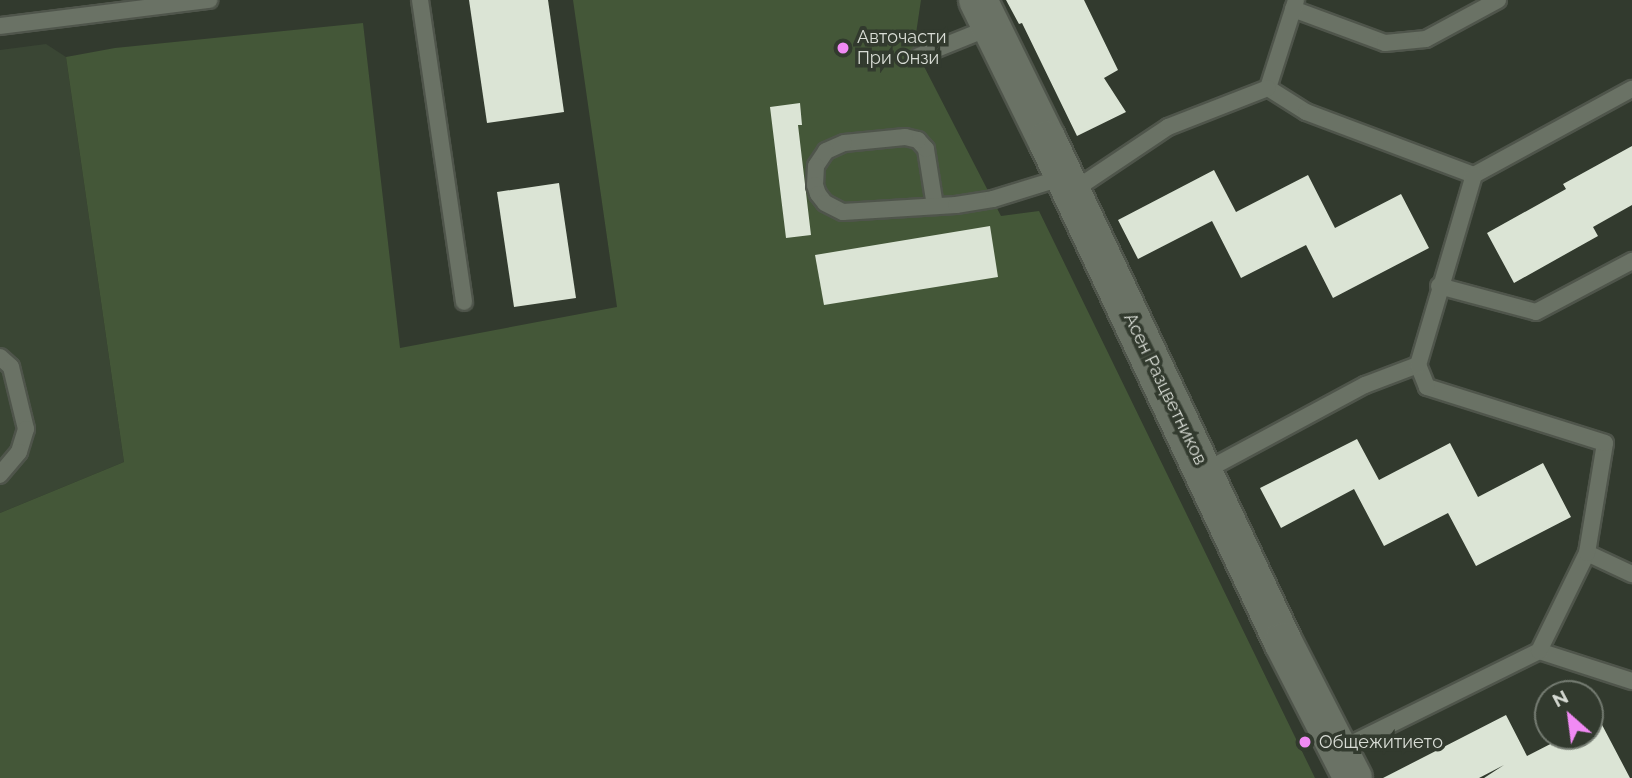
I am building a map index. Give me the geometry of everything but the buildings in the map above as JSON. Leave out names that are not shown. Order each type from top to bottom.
[{"type":"street","name":"Асен Разцветников","points":[[984,14],[1205,471],[1283,642],[1346,764]]},
{"type":"lane","points":[[0,26],[209,0]]},
{"type":"lane","points":[[420,0],[464,302]]},
{"type":"lane","points":[[1268,88],[1294,5],[1385,43],[1426,39],[1499,0]]},
{"type":"lane","points":[[919,56],[984,14]]},
{"type":"lane","points":[[1268,88],[1306,112],[1475,175]]},
{"type":"lane","points":[[935,206],[926,149],[918,139],[905,137],[844,143],[826,151],[816,166],[815,186],[825,203],[833,209],[853,212],[935,206],[993,199],[1067,185],[1168,127],[1268,88]]},
{"type":"lane","points":[[1346,764],[1539,651],[1587,553],[1605,443],[1427,387],[1418,365],[1439,286],[1475,175],[1632,89]]},
{"type":"lane","points":[[1439,286],[1536,312],[1632,261]]},
{"type":"lane","points":[[0,357],[11,367],[26,429],[19,452],[0,475]]},
{"type":"lane","points":[[1205,471],[1365,385],[1418,365]]},
{"type":"lane","points":[[1587,553],[1632,573]]},
{"type":"lane","points":[[1539,651],[1632,681]]},
{"type":"shaded area","points":[[573,0],[921,0],[914,47],[1001,216],[1039,211],[1315,778],[0,778],[0,513],[124,462],[66,57],[115,48],[363,23],[400,348],[617,307]]},
{"type":"shaded area","points":[[46,44],[66,57],[124,462],[0,513],[0,50]]},
{"type":"place","name":"Авточасти При Онзи","points":[[843,48]]},
{"type":"place","name":"Общежитието","points":[[1305,742]]}]
